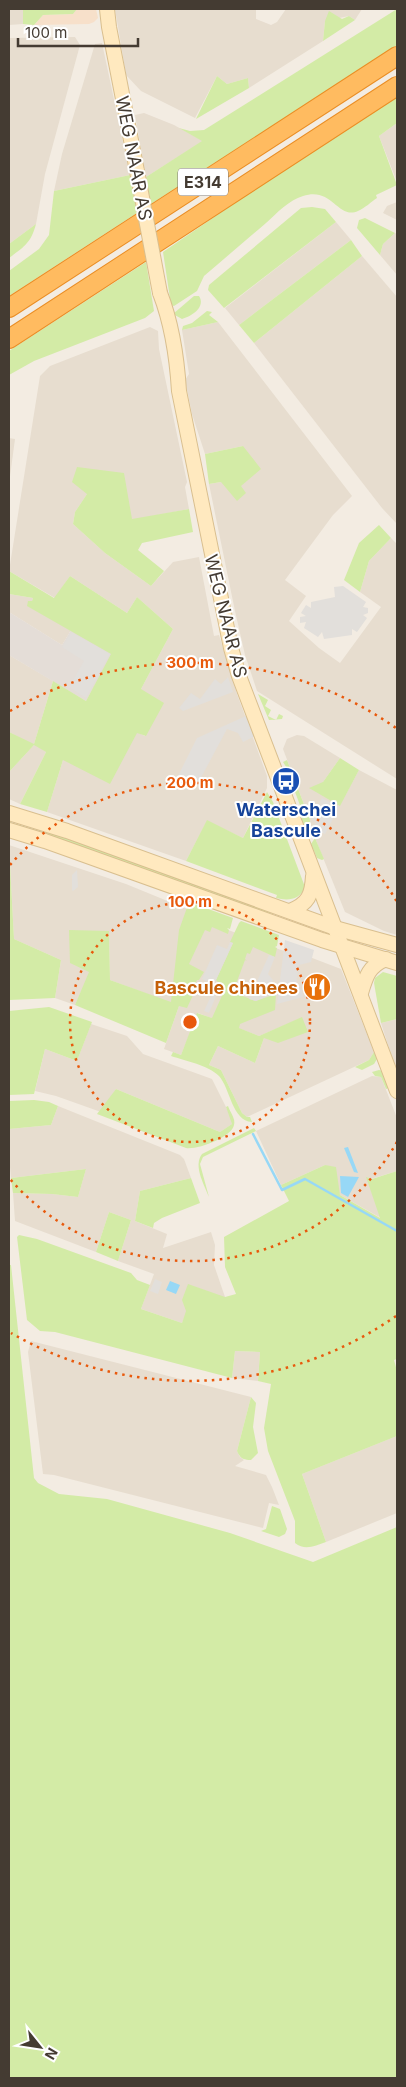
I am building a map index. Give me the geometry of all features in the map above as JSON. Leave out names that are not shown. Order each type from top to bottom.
[{"type":"highway","name":"E314","points":[[9,308],[397,56]]},
{"type":"highway","name":"E314","points":[[9,339],[397,86]]},
{"type":"main road","name":"WEG NAAR AS","points":[[102,9],[108,23]]},
{"type":"main road","name":"WEG NAAR AS","points":[[107,9],[108,23],[160,293],[160,313],[171,370],[179,391],[231,648],[239,676],[397,1091]]},
{"type":"main road","points":[[9,812],[67,831],[335,928],[397,946]]},
{"type":"main road","points":[[9,830],[342,947],[391,961]]},
{"type":"main road","points":[[290,911],[300,907],[310,898],[313,870]]},
{"type":"main road","points":[[361,993],[369,970],[374,965],[391,961]]},
{"type":"shaded area","points":[[9,9],[23,9],[23,24],[9,25]]},
{"type":"shaded area","points":[[77,9],[96,9],[98,18],[89,24],[34,25],[43,15],[73,14]]},
{"type":"shaded area","points":[[115,9],[256,9],[256,19],[271,25],[277,22],[286,9],[362,9],[355,20],[349,16],[325,21],[323,41],[249,88],[248,78],[227,84],[217,76],[195,118],[141,91],[126,75]]},
{"type":"shaded area","points":[[75,37],[80,45],[45,174],[36,224],[9,244],[9,38]]},
{"type":"shaded area","points":[[102,43],[130,175],[54,191],[62,154],[95,44]]},
{"type":"shaded area","points":[[144,113],[174,125],[203,141],[146,177],[135,115]]},
{"type":"shaded area","points":[[397,123],[397,182],[379,136]]},
{"type":"shaded area","points":[[397,202],[397,220],[383,213],[387,206]]},
{"type":"shaded area","points":[[336,222],[351,240],[239,325],[225,308]]},
{"type":"shaded area","points":[[395,233],[397,234],[397,275],[380,255],[383,244]]},
{"type":"shaded area","points":[[362,256],[397,297],[397,524],[382,508],[254,343]]},
{"type":"shaded area","points":[[218,322],[352,496],[333,515],[285,580],[306,596],[289,621],[319,648],[340,663],[381,607],[360,592],[369,561],[391,538],[397,544],[397,779],[257,691],[245,655],[209,484],[221,482],[241,486],[243,446],[205,454],[192,414],[185,380],[189,374],[182,330]]},
{"type":"shaded area","points":[[150,327],[158,331],[159,349],[187,482],[185,487],[189,509],[132,520],[87,494],[75,512],[73,524],[105,553],[151,586],[173,562],[199,557],[214,636],[219,635],[237,694],[267,776],[267,788],[243,838],[207,821],[186,861],[47,812],[63,760],[137,732],[145,736],[141,689],[173,629],[137,597],[127,613],[70,576],[55,598],[9,571],[40,376],[50,366]]},
{"type":"shaded area","points":[[9,438],[15,439],[9,484]]},
{"type":"shaded area","points":[[343,586],[366,602],[363,607],[368,608],[368,613],[363,615],[367,618],[357,632],[352,629],[352,635],[324,639],[322,632],[318,637],[304,628],[306,622],[300,623],[300,617],[306,616],[301,613],[306,605],[311,608],[311,602],[335,597],[334,587]]},
{"type":"shaded area","points":[[9,594],[33,598],[28,606],[71,630],[62,645],[9,612]]},
{"type":"shaded area","points":[[9,612],[62,645],[71,630],[112,654],[86,701],[9,655]]},
{"type":"shaded area","points":[[71,632],[110,654],[86,698],[69,687],[84,661],[62,647]]},
{"type":"shaded area","points":[[9,655],[53,681],[34,744],[46,752],[20,804],[9,799],[9,772],[34,745],[9,732]]},
{"type":"shaded area","points":[[228,677],[233,692],[183,711],[179,708],[191,693],[200,699],[215,679],[221,684]]},
{"type":"shaded area","points":[[246,716],[255,736],[243,742],[238,733],[227,729],[196,787],[177,778],[197,738]]},
{"type":"shaded area","points":[[297,735],[304,736],[340,758],[323,782],[340,805],[359,770],[397,790],[397,935],[384,931],[345,912],[311,828],[310,820],[283,749],[287,739]]},
{"type":"shaded area","points":[[322,798],[339,807],[325,834],[313,828],[316,822],[311,819]]},
{"type":"shaded area","points":[[9,845],[126,884],[187,909],[186,914],[281,950],[307,956],[341,969],[374,1052],[369,1060],[247,1117],[242,1113],[221,1070],[209,1065],[218,1046],[255,1063],[264,1038],[302,1018],[259,1036],[198,1013],[181,1055],[164,1049],[179,1006],[110,980],[109,931],[75,1005],[55,998],[61,960],[14,939]]},
{"type":"shaded area","points":[[77,870],[78,887],[73,891],[72,875]]},
{"type":"shaded area","points":[[285,940],[314,950],[311,962],[299,965],[296,985],[302,990],[303,997],[277,1004]]},
{"type":"shaded area","points":[[230,942],[233,943],[216,980],[206,981],[202,979],[217,945],[227,949]]},
{"type":"shaded area","points":[[269,955],[275,957],[268,974],[273,980],[266,997],[256,1001],[249,999]]},
{"type":"shaded area","points":[[212,994],[216,996],[209,1013],[204,1011]]},
{"type":"shaded area","points":[[397,1019],[397,1073],[381,1023]]},
{"type":"shaded area","points":[[91,1024],[127,1036],[143,1054],[212,1079],[231,1117],[232,1124],[220,1132],[116,1089],[101,1112],[56,1096],[35,1091],[45,1049],[77,1061]]},
{"type":"shaded area","points":[[372,1076],[381,1077],[397,1118],[397,1171],[371,1179],[367,1178],[381,1218],[340,1195],[325,1165],[281,1185],[256,1131]]},
{"type":"shaded area","points":[[58,1106],[180,1155],[184,1159],[191,1178],[140,1191],[135,1221],[167,1234],[163,1248],[211,1232],[215,1245],[214,1265],[225,1297],[187,1311],[182,1323],[141,1309],[154,1274],[118,1261],[131,1220],[109,1212],[96,1252],[15,1221],[13,1193],[78,1197],[86,1169],[11,1178],[9,1129],[51,1125]]},
{"type":"shaded area","points":[[155,1279],[162,1282],[158,1294],[150,1291]]},
{"type":"shaded area","points":[[31,1341],[251,1397],[237,1451],[244,1460],[235,1466],[266,1475],[272,1487],[279,1505],[269,1503],[263,1528],[54,1475],[43,1474],[28,1352]]},
{"type":"shaded area","points":[[235,1351],[260,1352],[258,1381],[232,1378]]},
{"type":"shaded area","points":[[397,1436],[397,1513],[326,1542],[302,1474]]},
{"type":"green space","points":[[23,9],[77,9],[73,14],[43,15],[34,25],[23,24]]},
{"type":"green space","points":[[397,9],[397,45],[151,204],[146,177],[202,141],[179,128],[190,131],[204,130]]},
{"type":"green space","points":[[329,11],[342,19],[349,16],[355,20],[323,41],[325,21]]},
{"type":"green space","points":[[217,76],[227,84],[248,78],[249,88],[196,119]]},
{"type":"green space","points":[[397,97],[397,123],[379,136],[397,185],[376,195],[377,198],[358,211],[351,213],[339,208],[321,195],[313,194],[293,200],[204,276],[197,291],[174,306],[171,305],[163,252],[270,179]]},
{"type":"green space","points":[[130,175],[137,213],[9,296],[9,271],[39,249],[49,235],[54,191]]},
{"type":"green space","points":[[301,208],[325,209],[336,222],[224,308],[208,290],[209,285]]},
{"type":"green space","points":[[365,218],[395,233],[383,244],[380,255],[357,228],[359,220]]},
{"type":"green space","points":[[36,224],[32,236],[26,244],[9,258],[9,244]]},
{"type":"green space","points":[[351,240],[362,256],[254,343],[239,325]]},
{"type":"green space","points":[[146,262],[154,311],[145,318],[34,361],[9,375],[9,351]]},
{"type":"green space","points":[[194,296],[199,296],[201,304],[194,313],[182,319],[173,314]]},
{"type":"green space","points":[[207,311],[212,312],[209,315],[218,322],[182,330],[183,326],[192,323]]},
{"type":"green space","points":[[243,446],[261,469],[241,486],[246,493],[237,501],[221,482],[209,484],[205,454]]},
{"type":"green space","points":[[77,467],[124,473],[132,519],[189,509],[193,532],[142,543],[138,550],[164,571],[151,586],[105,553],[73,524],[75,512],[87,494],[72,482]]},
{"type":"green space","points":[[379,525],[391,538],[369,561],[360,592],[344,580],[359,543]]},
{"type":"green space","points":[[9,571],[54,598],[70,576],[127,613],[137,597],[173,629],[141,689],[164,703],[146,736],[137,733],[110,784],[63,760],[47,812],[20,804],[46,752],[34,745],[9,772],[9,732],[34,744],[53,681],[86,701],[111,654],[27,606],[28,601],[32,601],[33,598],[9,594]]},
{"type":"green space","points":[[258,694],[268,700],[265,706],[271,710],[268,716],[275,720],[269,720]]},
{"type":"green space","points":[[279,714],[283,716],[282,719],[276,719]]},
{"type":"green space","points":[[340,758],[359,770],[340,806],[309,788],[323,782]]},
{"type":"green space","points":[[287,760],[310,820],[311,833],[305,831],[302,824],[301,808],[291,781],[294,779],[283,762]]},
{"type":"green space","points":[[267,792],[273,802],[305,887],[297,897],[276,898],[277,895],[186,861],[207,820],[243,838]]},
{"type":"green space","points":[[9,822],[43,832],[63,835],[275,911],[274,914],[246,908],[9,824]]},
{"type":"green space","points":[[315,838],[324,859],[322,860],[317,858],[311,844]]},
{"type":"green space","points":[[9,845],[14,939],[61,960],[55,998],[9,1000]]},
{"type":"green space","points":[[189,902],[233,918],[230,929],[227,928],[229,930],[228,934],[212,927],[210,932],[205,930],[189,964],[204,972],[199,980],[197,980],[187,1008],[179,1006],[166,1043],[75,1005],[89,972],[70,963],[69,930],[109,931],[110,980],[171,1002],[179,930]]},
{"type":"green space","points":[[241,921],[279,935],[277,946],[275,947],[277,948],[275,957],[253,947],[250,954],[247,953],[245,959],[247,961],[245,960],[233,992],[255,1001],[276,994],[275,1010],[240,1024],[239,1028],[259,1036],[302,1017],[308,1032],[278,1043],[264,1038],[255,1063],[218,1046],[209,1065],[221,1070],[242,1113],[250,1117],[252,1122],[240,1116],[219,1076],[197,1064],[171,1056],[173,1052],[181,1055],[197,1013],[212,1018],[225,989],[216,980],[233,943],[230,942]]},
{"type":"green space","points":[[383,972],[397,976],[397,1019],[381,1023],[374,983],[375,978]]},
{"type":"green space","points":[[49,1007],[92,1022],[77,1061],[45,1049],[34,1094],[9,1095],[9,1011]]},
{"type":"green space","points":[[374,1052],[377,1059],[374,1064],[362,1070],[355,1067],[369,1060]]},
{"type":"green space","points":[[383,1071],[389,1088],[386,1089],[381,1077],[375,1076],[372,1072]]},
{"type":"green space","points":[[116,1089],[220,1132],[232,1124],[226,1107],[228,1106],[234,1118],[234,1125],[232,1130],[214,1142],[198,1147],[186,1148],[97,1114]]},
{"type":"green space","points":[[34,1100],[49,1102],[58,1106],[51,1125],[9,1129],[9,1101]]},
{"type":"green space","points":[[254,1128],[256,1131],[203,1157],[200,1164],[209,1197],[199,1169],[200,1159],[202,1154]]},
{"type":"green space","points":[[325,1165],[336,1167],[340,1195],[380,1218],[366,1177],[372,1179],[397,1171],[397,1359],[394,1360],[397,1371],[397,1436],[302,1474],[326,1542],[303,1547],[295,1543],[295,1521],[268,1451],[264,1428],[271,1384],[258,1381],[260,1352],[235,1351],[232,1378],[55,1332],[40,1331],[27,1320],[17,1237],[19,1235],[37,1239],[131,1273],[137,1280],[150,1285],[141,1309],[182,1323],[186,1311],[182,1300],[188,1284],[225,1297],[236,1294],[225,1267],[224,1237],[289,1201],[281,1185]]},
{"type":"green space","points":[[86,1169],[78,1197],[13,1193],[11,1178]]},
{"type":"green space","points":[[191,1178],[200,1203],[162,1218],[154,1223],[153,1228],[135,1221],[140,1191]]},
{"type":"green space","points":[[109,1212],[131,1220],[118,1261],[96,1252]]},
{"type":"green space","points":[[9,1265],[11,1265],[34,1478],[38,1483],[59,1494],[107,1499],[230,1533],[313,1562],[397,1527],[397,2078],[9,2078]]},
{"type":"green space","points":[[251,1397],[256,1403],[253,1427],[258,1453],[251,1460],[246,1460],[237,1451]]},
{"type":"green space","points":[[272,1506],[280,1509],[287,1529],[285,1534],[279,1537],[261,1531],[266,1529]]},
{"type":"water","points":[[348,1147],[358,1173],[354,1172],[344,1148]]},
{"type":"water","points":[[340,1176],[359,1177],[348,1197],[341,1193]]},
{"type":"water","points":[[170,1281],[180,1285],[176,1294],[166,1290]]},
{"type":"waterway","points":[[253,1134],[282,1190],[305,1179],[397,1231]]},
{"type":"place","name":"Waterschei Bascule","points":[[286,781]]},
{"type":"place","name":"Bascule chinees","points":[[317,987]]}]
